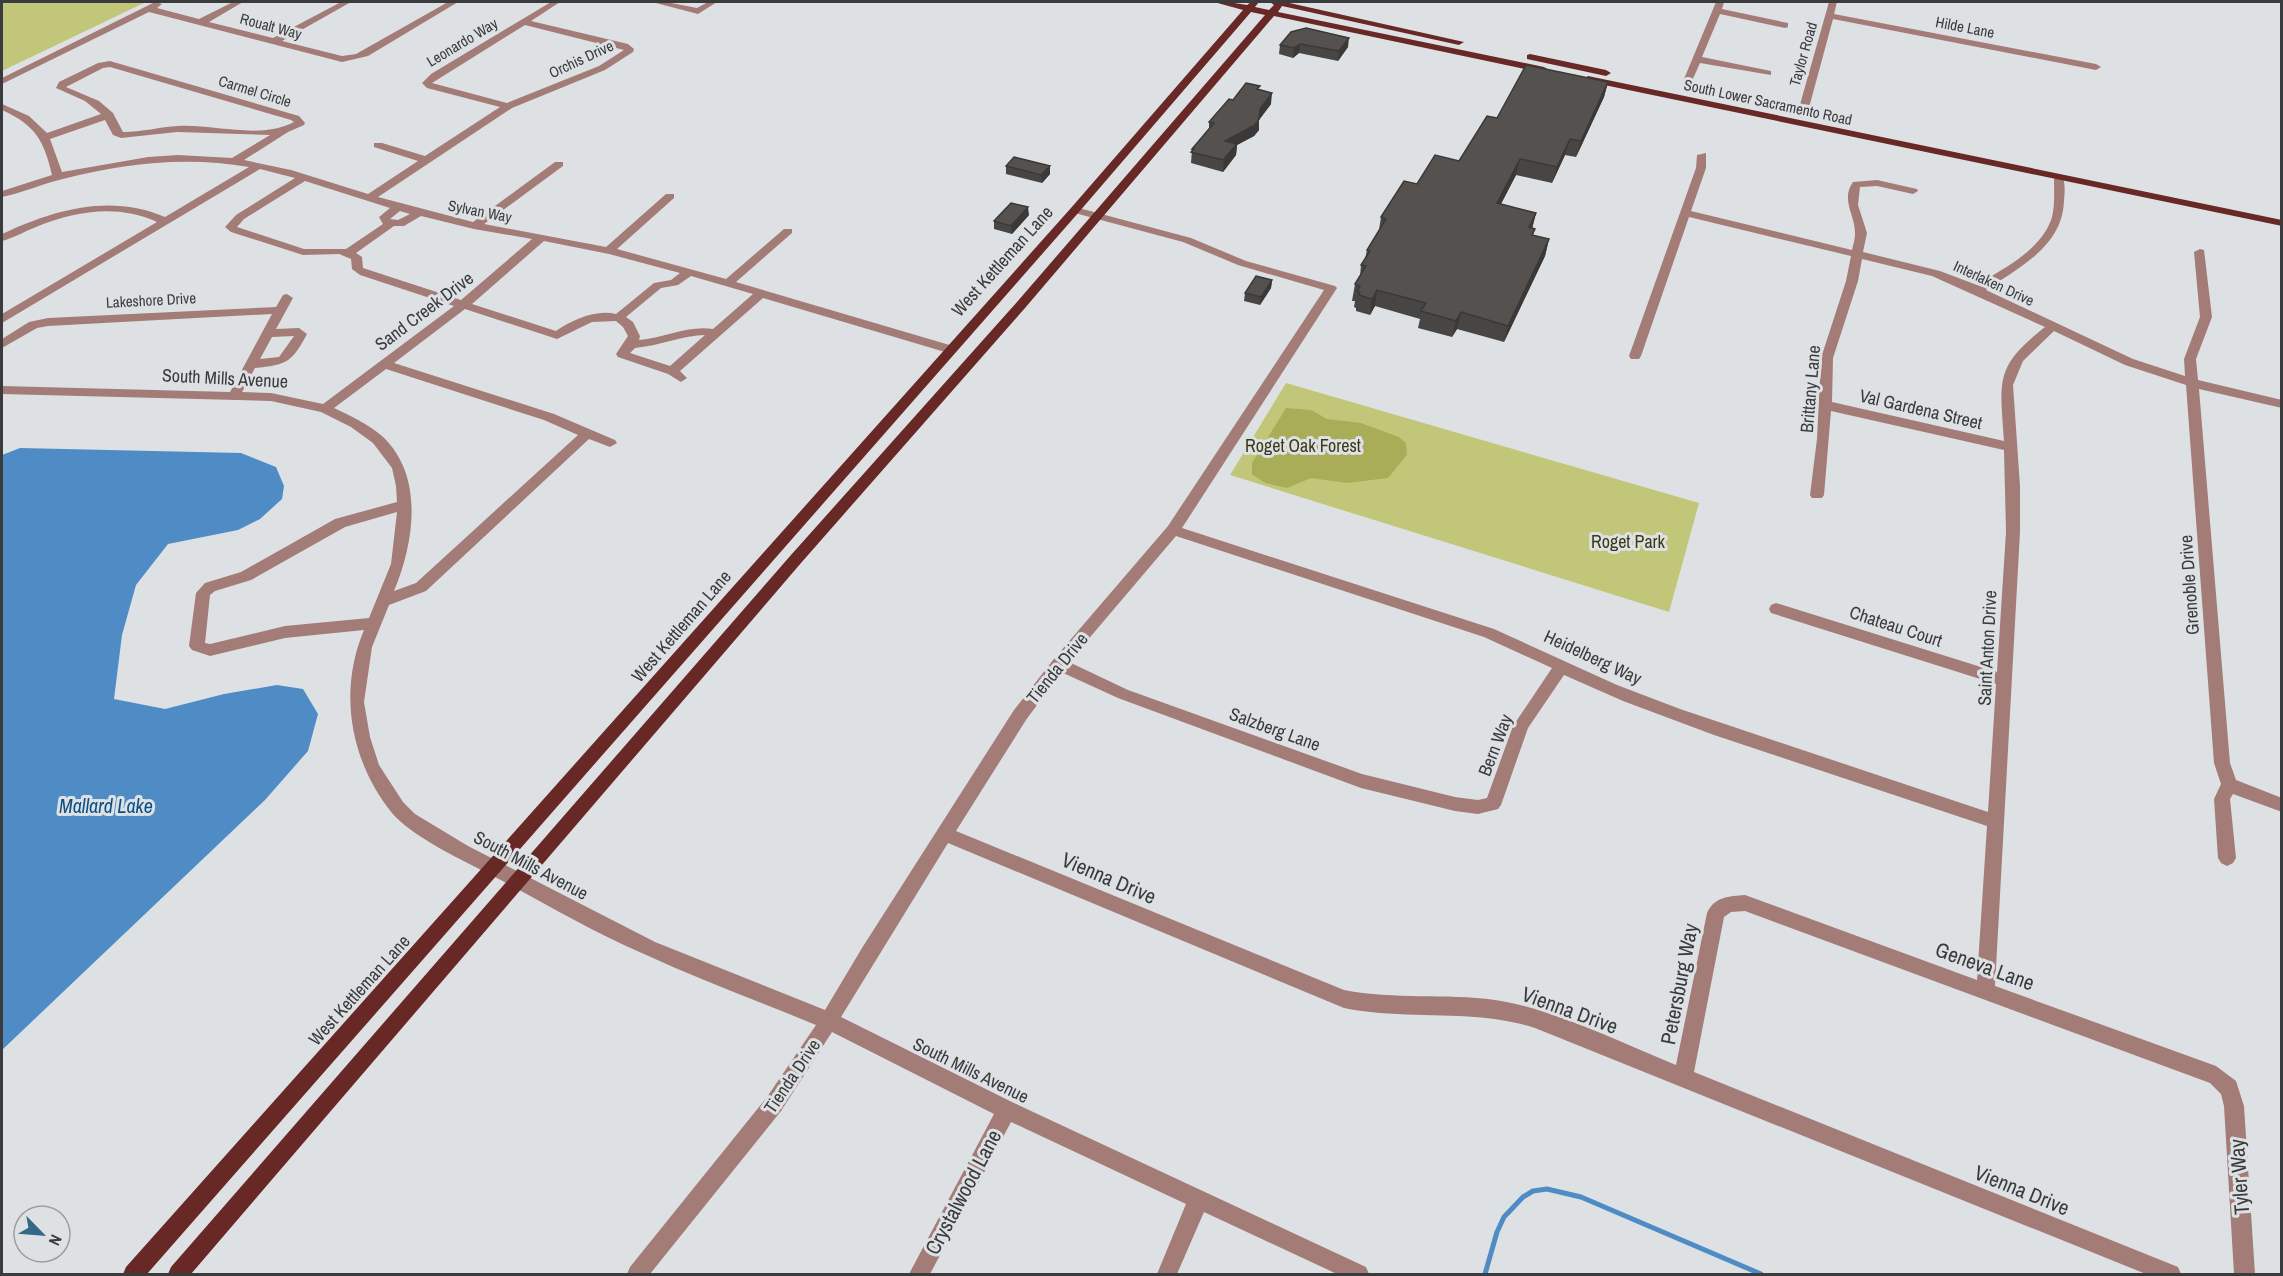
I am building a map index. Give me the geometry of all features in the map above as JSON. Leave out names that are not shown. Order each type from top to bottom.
[{"type":"main road","name":"South Lower Sacramento Road","points":[[1218,2],[1276,5],[2282,214]]},
{"type":"main road","name":"West Kettleman Lane","points":[[133,1275],[1075,210],[1252,5]]},
{"type":"main road","name":"South Lower Sacramento Road","points":[[1276,5],[1748,114],[2282,224]]},
{"type":"main road","points":[[177,1275],[1097,216],[1276,5]]},
{"type":"main road","points":[[1748,114],[1764,113],[1794,118],[1802,115]]},
{"type":"street","points":[[2,81],[164,2]]},
{"type":"street","points":[[201,22],[239,2]]},
{"type":"street","points":[[273,42],[347,2]]},
{"type":"street","name":"Roualt Way","points":[[149,9],[326,56],[350,59],[365,54],[454,2]]},
{"type":"street","name":"Leonardo Way","points":[[508,106],[430,86],[427,83],[434,76],[556,2]]},
{"type":"street","points":[[656,2],[698,11],[713,2]]},
{"type":"street","name":"Taylor Road","points":[[1802,115],[1833,2]]},
{"type":"street","points":[[1689,79],[1718,6],[1785,25]]},
{"type":"street","name":"Hilde Lane","points":[[1830,16],[2096,67]]},
{"type":"street","name":"Orchis Drive","points":[[508,106],[602,68],[628,52],[629,49],[625,46],[524,22]]},
{"type":"street","points":[[1697,59],[1768,73]]},
{"type":"street","name":"Carmel Circle","points":[[110,64],[300,121],[286,130],[272,132],[177,129],[121,135],[117,133],[109,116],[90,98],[61,88],[62,84],[100,65],[110,64]]},
{"type":"street","points":[[369,198],[508,106]]},
{"type":"street","points":[[2,107],[20,114],[46,137],[53,152],[57,176]]},
{"type":"street","points":[[46,137],[109,116]]},
{"type":"street","points":[[235,161],[286,130]]},
{"type":"street","points":[[378,146],[427,160]]},
{"type":"street","points":[[1635,356],[1701,168],[1702,155]]},
{"type":"street","name":"Sylvan Way","points":[[2,194],[57,176],[133,163],[205,159],[235,161],[302,178],[419,213],[474,226],[609,250],[950,349]]},
{"type":"street","points":[[474,226],[559,164]]},
{"type":"street","points":[[2,319],[258,166]]},
{"type":"street","points":[[302,178],[240,217],[231,226],[235,230],[303,252],[348,253],[356,257],[358,269],[364,273],[557,335],[586,319],[619,317],[627,321],[634,336],[632,344],[622,354],[676,375],[716,333],[760,294]]},
{"type":"street","points":[[1978,290],[2036,248],[2049,233],[2057,216],[2059,179]]},
{"type":"street","name":"Brittany Lane","points":[[1817,495],[1824,439],[1824,405],[1830,347],[1850,290],[1861,233],[1853,209],[1855,186],[1861,182],[1871,182],[1913,191]]},
{"type":"street","points":[[609,250],[670,196]]},
{"type":"street","points":[[398,207],[384,217],[385,222],[400,224],[419,213]]},
{"type":"street","points":[[2,238],[25,228],[92,209],[133,209],[165,220]]},
{"type":"street","name":"Tienda Drive","points":[[637,1275],[752,1133],[829,1021],[868,954],[1020,715],[1058,664],[1173,530],[1331,288],[1242,263],[1187,240],[1075,210]]},
{"type":"street","name":"Interlaken Drive","points":[[1685,213],[1936,273],[1978,290],[2128,362],[2192,382],[2282,404]]},
{"type":"street","points":[[348,253],[390,224]]},
{"type":"street","points":[[727,284],[788,231]]},
{"type":"street","name":"Sand Creek Drive","points":[[325,409],[464,304],[516,262],[540,238]]},
{"type":"street","name":"Grenoble Drive","points":[[2200,252],[2206,317],[2191,353],[2192,382],[2222,763],[2229,784]]},
{"type":"street","points":[[658,285],[652,279],[663,266]]},
{"type":"street","points":[[619,317],[658,285],[674,283],[687,273]]},
{"type":"street","name":"Lakeshore Drive","points":[[2,344],[33,325],[48,322],[284,304],[233,397]]},
{"type":"street","name":"Saint Anton Drive","points":[[1986,990],[2013,532],[2007,393],[2009,376],[2020,354],[2052,327]]},
{"type":"street","points":[[632,344],[664,341],[692,331],[702,330],[716,333]]},
{"type":"street","points":[[253,364],[282,362],[288,358],[301,334],[299,332],[267,333]]},
{"type":"street","points":[[385,364],[549,417],[610,443]]},
{"type":"street","name":"South Mills Avenue","points":[[2,390],[271,397],[325,409],[357,424],[378,440],[398,467],[403,486],[404,525],[399,564],[364,647],[356,702],[362,737],[372,767],[392,801],[409,819],[446,842],[649,948],[829,1021],[1007,1110],[1359,1275]]},
{"type":"street","name":"Val Gardena Street","points":[[1824,405],[2011,447]]},
{"type":"street","points":[[383,601],[421,587],[587,434]]},
{"type":"street","points":[[373,623],[285,632],[210,650],[196,646],[203,593],[210,587],[246,576],[340,523],[404,505]]},
{"type":"street","name":"Heidelberg Way","points":[[1173,530],[1489,633],[1520,645],[1620,693],[1995,821]]},
{"type":"street","name":"Chateau Court","points":[[1776,609],[2004,681]]},
{"type":"street","name":"Salzberg Lane","points":[[1058,664],[1123,694],[1361,781],[1455,804],[1485,807]]},
{"type":"street","name":"Bern Way","points":[[1485,807],[1492,804],[1498,794],[1521,726],[1562,666]]},
{"type":"street","points":[[2228,858],[2222,799],[2229,784],[2249,794],[2282,805]]},
{"type":"street","name":"Vienna Drive","points":[[945,834],[1344,999],[1376,1005],[1488,1008],[1519,1014],[1551,1024],[2170,1275]]},
{"type":"street","name":"Geneva Lane","points":[[1727,904],[1745,903],[2205,1070],[2224,1081]]},
{"type":"street","name":"Petersburg Way","points":[[1683,1078],[1716,913],[1727,904]]},
{"type":"street","name":"Tyler Way","points":[[2224,1081],[2229,1088],[2234,1106],[2245,1275]]},
{"type":"street","name":"Crystalwood Lane","points":[[919,1275],[1007,1110]]},
{"type":"street","points":[[1167,1275],[1199,1199]]},
{"type":"green space","points":[[2,2],[146,2],[2,71]]},
{"type":"green space","name":"Roget Park","points":[[1286,383],[1699,503],[1669,612],[1230,475]]},
{"type":"green space","name":"Roget Oak Forest","points":[[1286,408],[1311,410],[1327,419],[1361,423],[1399,437],[1406,443],[1407,455],[1388,478],[1347,483],[1311,478],[1287,488],[1265,483],[1252,474],[1252,463]]},
{"type":"water","name":"Mallard Lake","points":[[20,448],[241,453],[276,467],[284,486],[282,499],[260,519],[238,530],[168,544],[136,585],[122,635],[114,699],[165,709],[224,694],[277,685],[303,689],[318,714],[308,751],[265,800],[2,1050],[2,455]]},
{"type":"building","points":[[1306,28],[1349,38],[1339,51],[1300,44],[1294,48],[1280,45],[1291,32]]},
{"type":"building","points":[[1526,65],[1608,82],[1581,141],[1570,139],[1557,167],[1520,159],[1497,203],[1536,213],[1529,227],[1535,229],[1532,235],[1549,239],[1508,326],[1461,312],[1456,321],[1421,311],[1426,303],[1377,290],[1372,299],[1359,295],[1360,292],[1357,291],[1360,286],[1355,284],[1366,266],[1361,265],[1370,251],[1367,250],[1386,219],[1381,217],[1404,181],[1417,184],[1435,155],[1459,161],[1487,116],[1497,118]]},
{"type":"building","points":[[1246,83],[1260,86],[1257,89],[1272,93],[1260,109],[1259,119],[1255,125],[1225,141],[1237,144],[1223,160],[1191,152],[1214,123],[1209,122],[1229,99],[1233,100]]},
{"type":"building","points":[[1014,157],[1050,166],[1041,175],[1006,166]]},
{"type":"building","points":[[1011,203],[1028,207],[1011,226],[994,221]]},
{"type":"building","points":[[1256,276],[1272,280],[1261,297],[1245,293]]},
{"type":"waterway","points":[[1485,1274],[1497,1232],[1504,1217],[1523,1197],[1533,1191],[1547,1189],[1581,1197],[1761,1274]]}]
